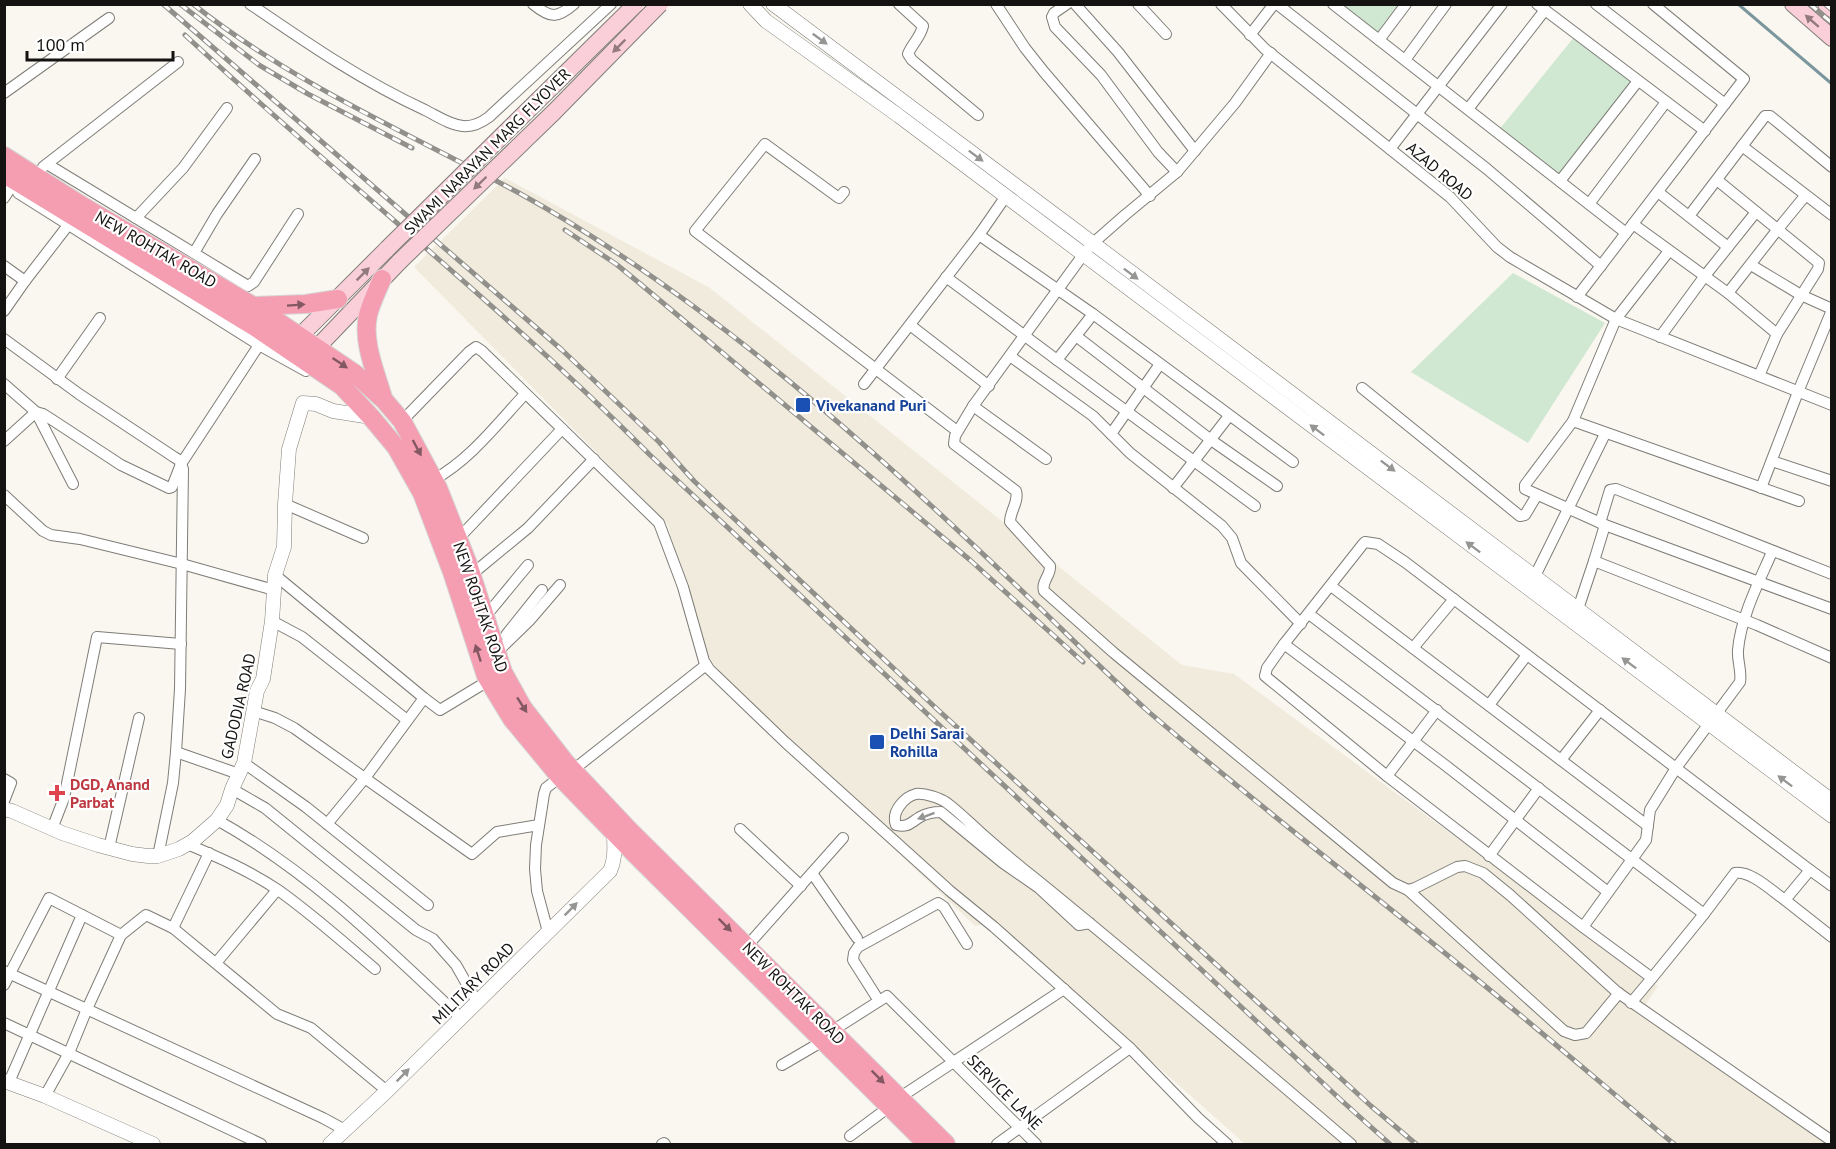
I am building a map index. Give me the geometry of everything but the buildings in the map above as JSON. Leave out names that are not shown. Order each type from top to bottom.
[{"type":"main road","name":"SWAMI NARAYAN MARG FLYOVER","points":[[311,354],[382,279],[394,255],[636,4]]},
{"type":"main road","name":"SWAMI NARAYAN MARG FLYOVER","points":[[293,343],[338,299],[394,255],[554,112],[660,4]]},
{"type":"main road","points":[[1793,4],[1832,38]]},
{"type":"main road","points":[[1827,4],[1832,9]]},
{"type":"main road","name":"NEW ROHTAK ROAD","points":[[4,156],[20,178],[76,216],[255,327],[354,372],[384,400],[402,421],[434,480],[471,575],[503,672],[523,708],[567,773],[614,832],[894,1102],[946,1144]]},
{"type":"main road","name":"NEW ROHTAK ROAD","points":[[20,178],[81,205],[254,306],[293,343]]},
{"type":"main road","points":[[382,279],[368,315],[367,326],[373,363],[384,400]]},
{"type":"main road","points":[[254,306],[306,304],[338,299]]},
{"type":"main road","name":"NEW ROHTAK ROAD","points":[[311,354],[396,447],[422,494],[452,572],[489,681],[512,719],[747,946],[828,1036]]},
{"type":"main road","name":"NEW ROHTAK ROAD","points":[[894,1102],[927,1144]]},
{"type":"street","points":[[250,4],[332,60],[384,90],[454,124],[469,126],[478,124],[489,117],[611,4]]},
{"type":"street","points":[[533,4],[546,14],[554,16],[560,15],[574,4]]},
{"type":"street","points":[[750,4],[766,21],[1006,196],[1088,250],[1535,576],[1832,816]]},
{"type":"street","points":[[899,4],[923,26],[920,37],[909,50],[908,54],[912,60],[978,115]]},
{"type":"street","points":[[996,4],[1044,72],[1150,195]]},
{"type":"street","points":[[1066,4],[1052,17],[1055,27],[1101,75],[1158,152],[1177,172]]},
{"type":"street","points":[[1075,4],[1118,52],[1195,151]]},
{"type":"street","points":[[1138,4],[1166,34]]},
{"type":"street","name":"AZAD ROAD","points":[[1221,4],[1271,54],[1450,198],[1503,252],[1616,319],[1832,405]]},
{"type":"street","points":[[1251,35],[1276,4],[1487,169],[1601,266]]},
{"type":"street","points":[[1333,4],[1589,204],[1669,251],[1728,293],[1777,334]]},
{"type":"street","points":[[1379,40],[1406,4]]},
{"type":"street","points":[[1404,60],[1446,4]]},
{"type":"street","points":[[1390,149],[1502,4]]},
{"type":"street","points":[[1596,4],[1725,104]]},
{"type":"street","points":[[1577,297],[1744,79],[1653,4]]},
{"type":"street","points":[[781,7],[1088,250],[1712,718],[1832,801]]},
{"type":"street","points":[[1468,110],[1541,7],[1706,131]]},
{"type":"street","points":[[4,93],[109,18]]},
{"type":"street","points":[[1271,54],[1235,103],[1177,172],[1125,215],[1088,250],[974,406],[953,440],[957,447],[1016,491],[1017,500],[1010,522],[1050,566],[1051,570],[1043,588],[1044,591],[1114,653],[1393,883],[1408,890],[1564,1031],[1575,1035],[1586,1033],[1619,993]]},
{"type":"street","points":[[20,178],[178,62]]},
{"type":"street","points":[[1560,181],[1638,81]]},
{"type":"street","points":[[1589,204],[1666,102]]},
{"type":"street","points":[[136,218],[183,168],[227,108]]},
{"type":"street","points":[[1689,216],[1766,116],[1770,116],[1832,167]]},
{"type":"street","points":[[844,192],[839,198],[765,144],[695,231],[957,431]]},
{"type":"street","points":[[1742,146],[1832,215]]},
{"type":"street","points":[[194,254],[217,214],[255,159]]},
{"type":"street","points":[[20,178],[136,218],[194,254],[251,285],[298,214]]},
{"type":"street","points":[[20,178],[69,224],[259,345],[339,391],[368,417]]},
{"type":"street","points":[[1717,180],[1819,262],[1820,266],[1777,334],[1758,376]]},
{"type":"street","points":[[1658,192],[1728,247]]},
{"type":"street","points":[[864,384],[979,235],[1006,196]]},
{"type":"street","points":[[1728,293],[1805,196]]},
{"type":"street","points":[[1660,337],[1756,212]]},
{"type":"street","points":[[4,311],[69,224]]},
{"type":"street","points":[[979,235],[1093,314],[1293,462]]},
{"type":"street","points":[[1669,251],[1616,319],[1573,421],[1525,485],[1525,489],[1602,524],[1832,609]]},
{"type":"street","points":[[1751,265],[1832,310],[1761,488]]},
{"type":"street","points":[[4,266],[25,281]]},
{"type":"street","points":[[946,277],[1255,506]]},
{"type":"street","points":[[1057,360],[1093,314]]},
{"type":"street","points":[[57,379],[100,318]]},
{"type":"street","points":[[910,325],[989,386]]},
{"type":"street","points":[[1076,336],[1211,440],[1277,486]]},
{"type":"street","points":[[4,339],[57,379],[174,457],[181,464],[183,498],[181,644],[176,752],[173,783],[158,856]]},
{"type":"street","points":[[36,412],[43,414],[121,465],[166,488],[172,487],[181,464],[259,345]]},
{"type":"street","points":[[402,421],[469,352],[476,347],[482,351],[659,523],[683,587],[706,665],[785,742],[1130,1048],[1198,1118],[1227,1144]]},
{"type":"street","points":[[1010,356],[1087,411],[1130,453],[1227,531],[1241,563],[1301,624]]},
{"type":"street","points":[[1111,434],[1160,364]]},
{"type":"street","points":[[4,384],[36,412],[74,484]]},
{"type":"street","points":[[1362,388],[1520,516],[1525,515],[1537,495]]},
{"type":"street","points":[[434,480],[470,454],[525,394]]},
{"type":"street","name":"GADODIA ROAD","points":[[4,809],[52,829],[109,848],[132,854],[158,856],[187,844],[217,820],[227,805],[242,768],[257,691],[263,679],[272,621],[275,575],[284,547],[289,449],[303,402],[316,404],[333,411],[368,417]]},
{"type":"street","points":[[974,406],[1047,459]]},
{"type":"street","points":[[4,441],[36,412]]},
{"type":"street","points":[[1173,488],[1229,416]]},
{"type":"street","points":[[1573,421],[1799,501]]},
{"type":"street","points":[[458,539],[562,429]]},
{"type":"street","points":[[1535,576],[1605,434]]},
{"type":"street","points":[[471,575],[528,528],[594,459]]},
{"type":"street","points":[[1772,461],[1832,481]]},
{"type":"street","points":[[1578,609],[1594,561],[1612,489],[1832,574]]},
{"type":"street","points":[[4,495],[48,534],[80,539],[182,564],[274,590]]},
{"type":"street","points":[[285,504],[363,538]]},
{"type":"street","points":[[1652,978],[1489,856],[1265,676],[1265,672],[1284,644],[1310,614],[1363,544],[1368,541],[1378,544],[1405,562],[1832,886]]},
{"type":"street","points":[[1583,927],[1646,840],[1650,810],[1676,768],[1740,682],[1738,649],[1744,621],[1772,552]]},
{"type":"street","points":[[1594,561],[1832,658]]},
{"type":"street","points":[[485,617],[528,565]]},
{"type":"street","points":[[275,575],[440,710],[489,681]]},
{"type":"street","points":[[496,651],[529,621],[560,585]]},
{"type":"street","points":[[1331,585],[1648,826]]},
{"type":"street","points":[[496,651],[542,590]]},
{"type":"street","points":[[1413,648],[1454,599]]},
{"type":"street","points":[[1310,614],[1704,914]]},
{"type":"street","points":[[272,621],[302,637],[407,720]]},
{"type":"street","points":[[52,829],[64,798],[97,637],[181,644]]},
{"type":"street","points":[[1284,644],[1608,892]]},
{"type":"street","points":[[1488,705],[1527,655]]},
{"type":"street","points":[[548,932],[534,870],[546,788],[706,665]]},
{"type":"street","points":[[327,824],[365,778],[424,698]]},
{"type":"street","points":[[1387,776],[1437,710]]},
{"type":"street","points":[[1562,760],[1600,710]]},
{"type":"street","points":[[253,711],[275,718],[294,728],[472,854],[497,832],[539,825]]},
{"type":"street","points":[[109,848],[139,718]]},
{"type":"street","points":[[176,752],[242,768],[327,824],[428,905]]},
{"type":"street","points":[[4,779],[11,783],[4,801]]},
{"type":"street","points":[[1489,856],[1539,788]]},
{"type":"street","points":[[232,789],[265,808],[416,930],[433,939],[456,965],[477,1002]]},
{"type":"street","points":[[1090,923],[1079,925],[1039,888],[1003,863],[940,812],[926,814],[904,827],[896,825],[894,821],[897,809],[904,801],[917,794],[935,797],[946,802],[998,848],[1090,923],[1351,1144]]},
{"type":"street","points":[[217,820],[252,839],[313,886],[376,938],[461,1018]]},
{"type":"street","points":[[740,829],[801,886]]},
{"type":"street","name":"MILITARY ROAD","points":[[330,1144],[387,1091],[610,871],[615,854],[614,832]]},
{"type":"street","points":[[747,946],[843,838]]},
{"type":"street","points":[[187,844],[232,864],[277,890],[375,969]]},
{"type":"street","points":[[173,928],[209,853]]},
{"type":"street","points":[[1408,890],[1457,867],[1465,866],[1475,869],[1509,895],[1631,1003],[1832,1141]]},
{"type":"street","points":[[1785,900],[1810,870]]},
{"type":"street","points":[[1631,1003],[1735,873],[1742,872],[1749,875],[1832,937]]},
{"type":"street","points":[[812,873],[857,938]]},
{"type":"street","points":[[216,963],[277,890]]},
{"type":"street","points":[[4,985],[7,973],[49,898],[121,935]]},
{"type":"street","points":[[782,1065],[879,1001],[853,960],[858,946],[938,903],[944,907],[967,944]]},
{"type":"street","points":[[82,915],[7,1082],[45,1096],[153,1144]]},
{"type":"street","points":[[45,1096],[69,1053],[121,935],[146,915],[173,928],[278,1014],[311,1028],[387,1091]]},
{"type":"street","points":[[7,973],[314,1113],[345,1130]]},
{"type":"street","points":[[850,1136],[952,1061],[1064,989]]},
{"type":"street","name":"SERVICE LANE","points":[[879,1001],[887,996],[1036,1144]]},
{"type":"street","points":[[4,1023],[261,1144]]},
{"type":"street","points":[[997,1144],[1130,1048]]},
{"type":"shaded area","points":[[505,178],[710,288],[1182,665],[1234,674],[1658,986],[1646,1004],[1829,1144],[1245,1144],[996,923],[975,926],[743,705],[698,641],[668,525],[414,267]]},
{"type":"green space","points":[[1342,5],[1404,5],[1382,36]]},
{"type":"green space","points":[[1575,36],[1634,80],[1559,177],[1498,131]]},
{"type":"green space","points":[[1513,273],[1605,323],[1528,443],[1411,372]]},
{"type":"waterway","points":[[1738,4],[1832,84]]},
{"type":"railway","points":[[163,4],[562,350],[659,442],[694,481],[937,709],[1371,1106],[1416,1144]]},
{"type":"railway","points":[[180,4],[259,65],[308,94],[412,148]]},
{"type":"railway","points":[[193,4],[231,32],[310,83],[519,193],[608,246],[739,341],[872,452],[1150,713],[1438,947],[1674,1144]]},
{"type":"railway","points":[[1810,4],[1832,23]]},
{"type":"railway","points":[[1825,4],[1832,10]]},
{"type":"railway","points":[[185,35],[537,347],[1390,1144]]},
{"type":"railway","points":[[565,230],[616,264],[638,282],[970,560],[1083,662]]},
{"type":"place","name":"Vivekanand Puri","points":[[803,405]]},
{"type":"place","name":"Delhi Sarai Rohilla","points":[[877,742]]},
{"type":"place","name":"DGD, Anand Parbat","points":[[57,793]]}]
